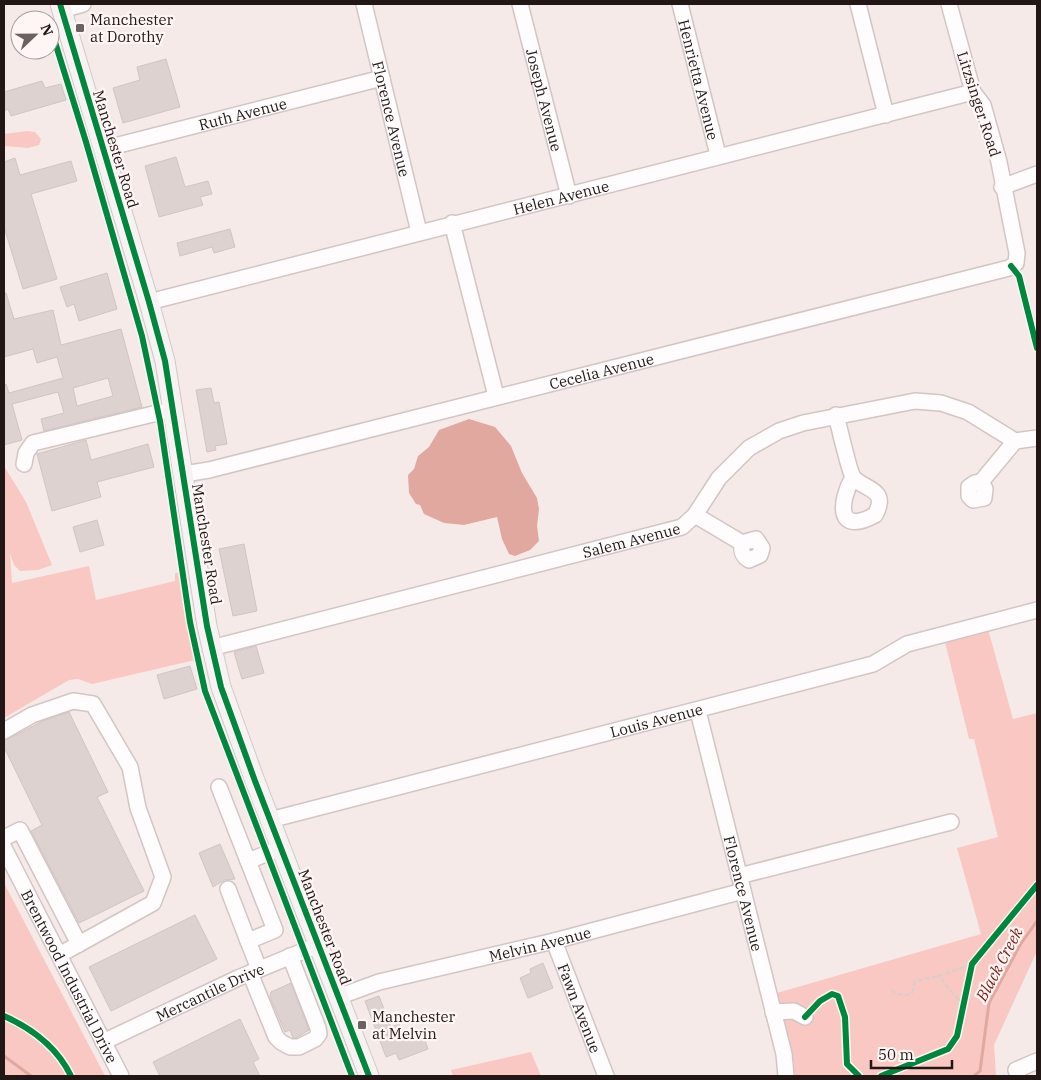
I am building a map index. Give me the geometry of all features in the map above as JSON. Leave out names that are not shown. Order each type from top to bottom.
[{"type":"main road","name":"Manchester Road","points":[[61,7],[165,360],[211,648],[230,714],[369,1076]]},
{"type":"street","points":[[61,7],[83,4]]},
{"type":"street","name":"Florence Avenue","points":[[364,4],[419,232]]},
{"type":"street","name":"Joseph Avenue","points":[[520,4],[569,196]]},
{"type":"street","name":"Henrietta Avenue","points":[[680,4],[718,155]]},
{"type":"street","points":[[858,4],[886,115]]},
{"type":"street","name":"Litzsinger Road","points":[[949,4],[972,92],[982,105],[999,162],[1002,187],[1017,254],[1016,263]]},
{"type":"street","name":"Ruth Avenue","points":[[103,149],[382,78]]},
{"type":"street","name":"Helen Avenue","points":[[149,302],[452,223],[569,196],[718,155],[886,115],[972,92]]},
{"type":"street","points":[[1002,187],[1037,174]]},
{"type":"street","points":[[452,223],[496,396]]},
{"type":"street","name":"Cecelia Avenue","points":[[184,474],[208,470],[1009,268],[1016,263]]},
{"type":"street","name":"Salem Avenue","points":[[211,648],[682,527],[695,515],[719,478],[749,448],[779,431],[836,415],[903,402],[941,403],[981,418],[1015,441]]},
{"type":"street","points":[[24,464],[26,453],[33,443],[174,409]]},
{"type":"street","points":[[836,415],[853,477]]},
{"type":"street","points":[[981,482],[1015,441],[1037,438]]},
{"type":"street","points":[[695,515],[742,543]]},
{"type":"street","name":"Louis Avenue","points":[[270,820],[698,711],[873,664],[907,644],[1037,610]]},
{"type":"street","points":[[4,731],[32,715],[73,701],[92,704],[130,768],[138,808],[162,878],[153,903],[59,955]]},
{"type":"street","name":"Florence Avenue","points":[[698,711],[784,1054],[786,1076]]},
{"type":"street","points":[[219,787],[275,930],[248,941]]},
{"type":"street","points":[[739,876],[951,822]]},
{"type":"street","points":[[4,838],[20,830],[79,944]]},
{"type":"street","name":"Brentwood Industrial Drive","points":[[4,848],[121,1076]]},
{"type":"street","points":[[248,861],[281,848]]},
{"type":"street","points":[[228,889],[248,941],[254,971],[276,1038],[290,1047],[299,1047],[315,1039],[319,1034],[290,956]]},
{"type":"street","name":"Melvin Avenue","points":[[338,996],[379,982],[554,941],[743,891]]},
{"type":"street","name":"Fawn Avenue","points":[[554,941],[606,1076]]},
{"type":"street","name":"Mercantile Drive","points":[[103,1042],[254,971],[318,945]]},
{"type":"street","points":[[773,1012],[794,1011],[805,1017]]},
{"type":"street","points":[[1018,1076],[1016,1070],[1034,1067]]},
{"type":"path","points":[[970,972],[972,964],[978,956]]},
{"type":"path","points":[[891,990],[899,995],[906,995],[912,993],[915,980],[939,976],[972,964]]},
{"type":"path","points":[[939,976],[962,1006]]},
{"type":"path","points":[[960,1018],[964,997]]},
{"type":"shaded area","points":[[27,131],[35,132],[41,139],[39,145],[28,148],[4,146],[4,134]]},
{"type":"shaded area","points":[[469,419],[495,427],[511,446],[522,473],[537,498],[539,541],[530,550],[515,556],[509,554],[502,539],[497,517],[464,525],[444,523],[424,514],[420,505],[416,504],[409,493],[408,475],[414,469],[418,456],[429,447],[439,430]]},
{"type":"shaded area","points":[[4,466],[26,502],[52,565],[38,570],[20,571],[14,565],[10,553],[12,583],[89,566],[96,600],[175,581],[175,573],[180,572],[195,660],[92,684],[78,679],[69,680],[4,718]]},
{"type":"shaded area","points":[[988,629],[1013,719],[1037,713],[1037,951],[994,1045],[996,1076],[793,1076],[793,1056],[777,993],[981,934],[957,848],[998,837],[974,739],[969,739],[945,642]]},
{"type":"shaded area","points":[[4,883],[105,1076],[4,1076]]},
{"type":"shaded area","points":[[531,1052],[541,1076],[453,1076],[451,1070]]},
{"type":"building","points":[[166,59],[180,107],[123,123],[113,88],[140,80],[137,67]]},
{"type":"building","points":[[42,81],[45,88],[61,84],[66,100],[11,116],[8,109],[4,111],[4,92]]},
{"type":"building","points":[[176,157],[185,187],[208,181],[212,194],[200,197],[203,205],[159,217],[145,166]]},
{"type":"building","points":[[15,158],[20,175],[71,161],[77,181],[31,194],[57,279],[23,289],[4,227],[4,162]]},
{"type":"building","points":[[230,229],[235,247],[214,253],[212,247],[180,256],[177,243]]},
{"type":"building","points":[[107,273],[117,309],[79,321],[74,304],[67,307],[60,287]]},
{"type":"building","points":[[6,293],[14,319],[53,310],[61,345],[121,329],[142,407],[44,431],[41,419],[64,413],[58,392],[12,404],[22,440],[4,445],[4,385],[6,384],[9,393],[63,378],[57,357],[37,363],[33,349],[4,357],[4,294]],"holes":[[[108,378],[113,396],[77,406],[73,388]]]},
{"type":"building","points":[[211,388],[214,403],[219,402],[227,444],[215,446],[216,450],[207,452],[196,390]]},
{"type":"building","points":[[86,440],[91,460],[148,444],[154,467],[97,482],[101,497],[52,511],[37,454]]},
{"type":"building","points":[[97,520],[104,545],[80,552],[73,527]]},
{"type":"building","points":[[244,544],[257,611],[233,616],[219,549]]},
{"type":"building","points":[[256,646],[264,673],[242,679],[234,652]]},
{"type":"building","points":[[190,666],[197,689],[164,699],[157,675]]},
{"type":"building","points":[[69,712],[108,792],[97,797],[144,891],[79,923],[31,831],[42,825],[4,747],[4,741],[43,721]]},
{"type":"building","points":[[220,844],[235,879],[224,880],[213,887],[199,853]]},
{"type":"building","points":[[195,915],[217,959],[111,1011],[89,967]]},
{"type":"building","points":[[543,963],[553,988],[528,998],[520,978],[531,973],[530,969]]},
{"type":"building","points":[[291,983],[309,1030],[296,1038],[293,1038],[290,1030],[285,1032],[270,997],[271,992]]},
{"type":"building","points":[[379,996],[391,1027],[399,1024],[404,1038],[422,1031],[428,1049],[399,1060],[396,1053],[386,1057],[365,1001]]},
{"type":"building","points":[[240,1019],[259,1059],[253,1062],[260,1076],[160,1076],[153,1062]]},
{"type":"waterway","name":"Black Creek","points":[[974,1076],[980,1071],[989,1003],[1020,945],[1037,921]]},
{"type":"waterway","points":[[4,1056],[31,1076]]},
{"type":"cycle path","points":[[60,4],[165,361],[207,626],[221,687],[255,781],[369,1076]]},
{"type":"cycle path","points":[[60,58],[142,336],[160,421],[190,622],[205,691],[352,1076]]},
{"type":"cycle path","points":[[1011,266],[1019,276],[1037,348]]},
{"type":"cycle path","points":[[881,1076],[948,1049],[957,1036],[972,964],[1037,885]]},
{"type":"cycle path","points":[[805,1017],[820,1001],[832,994],[838,996],[845,1017],[847,1064],[859,1076]]},
{"type":"cycle path","points":[[4,1016],[25,1027],[43,1040],[59,1056],[71,1076]]},
{"type":"place","name":"Manchester at Dorothy","points":[[80,28]]},
{"type":"place","name":"Manchester at Melvin","points":[[362,1025]]}]
